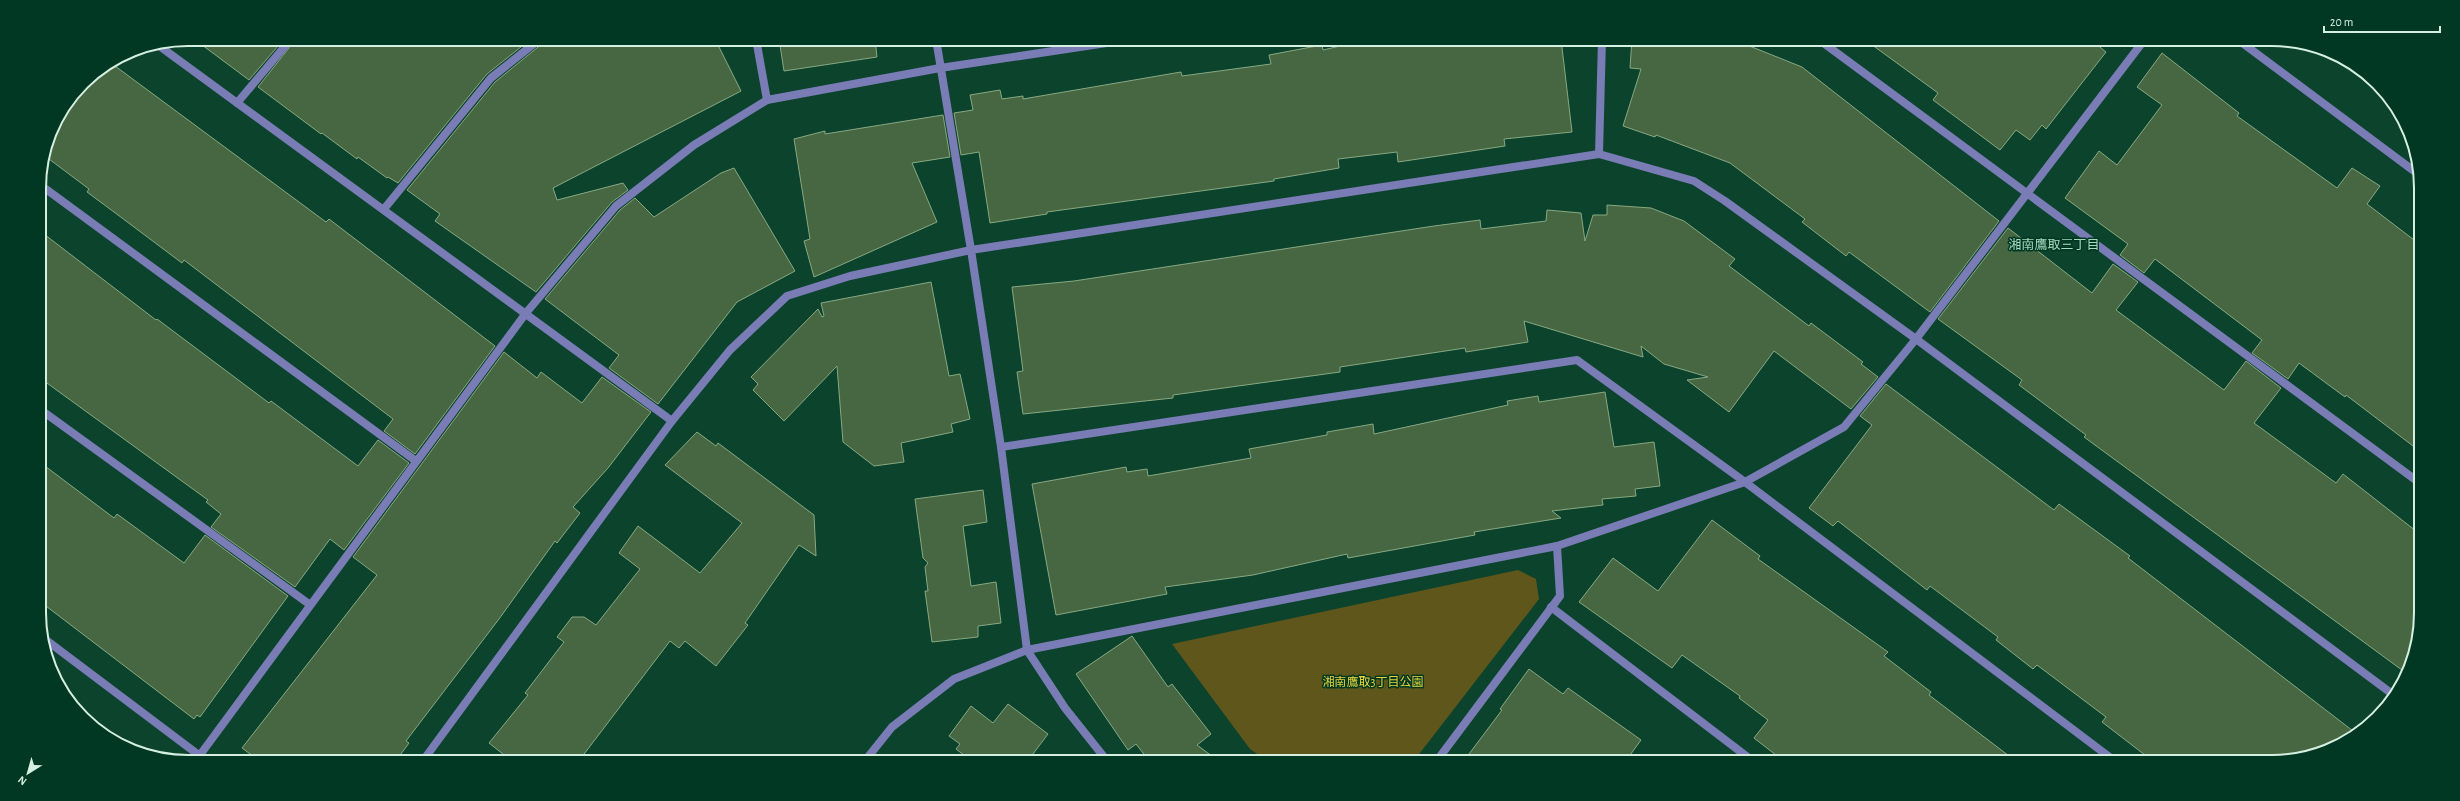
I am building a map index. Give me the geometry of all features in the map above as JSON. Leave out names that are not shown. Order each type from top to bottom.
[{"type":"street","points":[[237,103],[285,46]]},
{"type":"street","points":[[384,209],[491,78],[531,46]]},
{"type":"street","points":[[757,46],[767,100]]},
{"type":"street","points":[[937,46],[972,250],[1001,446],[1026,650],[1065,708],[1102,755]]},
{"type":"street","points":[[49,642],[200,755],[526,313],[616,206],[694,145],[767,100],[940,68],[1086,46]]},
{"type":"street","points":[[1599,154],[1602,46]]},
{"type":"street","points":[[1828,46],[2414,479]]},
{"type":"street","points":[[870,755],[892,727],[954,678],[1026,650],[1557,546],[1745,482],[1844,427],[1916,339],[2140,46]]},
{"type":"street","points":[[2246,46],[2413,170]]},
{"type":"street","points":[[163,48],[672,421]]},
{"type":"street","points":[[427,755],[672,421],[730,350],[787,296],[850,276],[972,250],[1599,154],[1694,181],[1725,200],[1916,339],[2390,692]]},
{"type":"street","points":[[46,189],[416,461]]},
{"type":"street","points":[[1001,446],[1577,360],[1745,482],[2107,755]]},
{"type":"street","points":[[46,414],[310,604]]},
{"type":"street","points":[[1441,755],[1560,596],[1557,546]]},
{"type":"street","points":[[1551,607],[1745,755]]},
{"type":"green space","name":"湘南鷹取3丁目公園","points":[[1518,570],[1536,579],[1539,599],[1418,755],[1259,755],[1250,749],[1172,644]]},
{"type":"building","points":[[203,46],[278,46],[249,80]]},
{"type":"building","points":[[290,46],[522,46],[487,74],[398,183],[388,177],[387,178],[358,157],[357,159],[258,87]]},
{"type":"building","points":[[539,46],[718,46],[741,91],[553,188],[557,200],[623,183],[628,190],[612,202],[536,292],[435,221],[440,214],[407,190],[495,82]]},
{"type":"building","points":[[780,46],[876,46],[877,57],[784,71]]},
{"type":"building","points":[[1317,46],[1322,46],[1323,50],[1340,46],[1562,46],[1572,132],[1504,139],[1505,146],[1398,162],[1397,152],[1338,159],[1339,168],[1274,179],[1274,181],[1047,212],[1047,214],[990,223],[979,152],[961,155],[954,113],[973,110],[970,95],[1000,90],[1002,99],[1023,96],[1023,99],[1181,72],[1182,76],[1271,64],[1269,55]]},
{"type":"building","points":[[1632,46],[1750,46],[1802,67],[1999,221],[1930,312],[1849,252],[1846,256],[1802,222],[1805,219],[1730,163],[1656,135],[1655,137],[1623,126],[1641,69],[1630,68]]},
{"type":"building","points":[[1874,46],[2099,46],[2106,52],[2046,129],[2042,125],[2030,140],[2016,130],[2000,150],[1933,100],[1938,93]]},
{"type":"building","points":[[2162,53],[2239,113],[2237,116],[2337,188],[2352,168],[2380,186],[2367,204],[2414,240],[2414,447],[2346,395],[2345,397],[2299,363],[2288,379],[2252,353],[2262,340],[2155,259],[2144,273],[2120,255],[2128,244],[2065,198],[2099,151],[2117,165],[2162,105],[2137,87]]},
{"type":"building","points":[[115,66],[326,222],[329,219],[495,346],[415,454],[384,431],[393,419],[184,260],[182,263],[87,192],[89,189],[49,159],[57,134],[75,101],[94,81]]},
{"type":"building","points":[[943,115],[950,157],[912,163],[937,222],[814,277],[804,241],[810,239],[794,139],[825,131],[825,134]]},
{"type":"building","points":[[734,168],[795,271],[737,302],[658,404],[609,368],[619,355],[545,299],[620,210],[635,198],[654,217],[721,173]]},
{"type":"building","points":[[1607,205],[1651,208],[1684,221],[1735,259],[1729,266],[1809,326],[1811,323],[1863,362],[1861,364],[1878,377],[1851,409],[1774,351],[1729,412],[1687,380],[1708,377],[1664,364],[1641,346],[1643,357],[1524,321],[1528,342],[1466,352],[1465,348],[1340,367],[1340,372],[1173,395],[1173,398],[1023,414],[1017,372],[1023,371],[1012,287],[1074,281],[1480,220],[1481,229],[1546,221],[1547,210],[1581,213],[1585,241],[1593,215],[1607,215]]},
{"type":"building","points":[[2008,228],[2092,293],[2113,264],[2138,282],[2116,310],[2224,390],[2246,361],[2281,388],[2254,423],[2336,483],[2343,474],[2414,529],[2414,622],[2409,650],[2402,670],[2084,437],[2086,435],[2019,385],[2022,380],[1938,319]]},
{"type":"building","points":[[46,236],[156,320],[157,319],[269,403],[271,401],[358,466],[378,440],[409,463],[344,550],[330,539],[295,587],[211,527],[221,514],[206,502],[208,500],[46,382]]},
{"type":"building","points":[[931,282],[949,376],[960,374],[970,419],[951,424],[953,432],[901,443],[904,462],[874,466],[843,442],[837,366],[784,421],[753,390],[758,384],[751,377],[818,309],[822,317],[824,316],[821,303]]},
{"type":"building","points":[[504,352],[537,378],[541,372],[582,403],[602,377],[651,412],[608,468],[573,507],[580,513],[557,543],[555,541],[499,619],[406,741],[409,743],[400,755],[252,755],[242,748],[377,575],[353,557]]},
{"type":"building","points":[[1886,384],[2054,510],[2059,504],[2130,556],[2128,558],[2352,730],[2326,744],[2291,754],[2145,755],[2102,722],[2106,717],[2037,665],[2033,669],[1996,640],[1998,637],[1930,586],[1927,590],[1838,521],[1833,526],[1809,508],[1872,425],[1860,416]]},
{"type":"building","points":[[1605,392],[1614,447],[1654,442],[1660,486],[1635,489],[1636,496],[1602,499],[1603,505],[1552,511],[1561,518],[1474,532],[1475,535],[1348,558],[1347,554],[1253,575],[1165,587],[1167,594],[1056,615],[1032,484],[1126,467],[1127,472],[1147,469],[1148,476],[1251,458],[1249,449],[1327,435],[1327,432],[1373,424],[1374,434],[1508,405],[1507,401],[1538,396],[1539,402]]},
{"type":"building","points":[[697,432],[716,446],[718,443],[814,515],[816,556],[799,545],[745,623],[748,625],[716,666],[685,641],[679,648],[670,641],[583,755],[504,755],[489,743],[528,695],[525,693],[564,642],[557,637],[572,617],[584,617],[596,625],[640,569],[619,553],[638,526],[700,573],[742,523],[665,465]]},
{"type":"building","points":[[46,467],[114,518],[117,514],[184,563],[205,535],[288,596],[200,717],[197,715],[194,719],[46,606]]},
{"type":"building","points":[[983,490],[987,522],[963,526],[971,586],[996,582],[1001,623],[978,626],[978,637],[932,642],[925,591],[928,591],[925,567],[928,563],[923,558],[915,499]]},
{"type":"building","points":[[1712,520],[1760,556],[1758,559],[1888,652],[1884,656],[1931,692],[1929,695],[2008,755],[1776,755],[1754,738],[1768,720],[1739,698],[1740,696],[1682,655],[1672,668],[1579,602],[1613,558],[1658,591]]},
{"type":"building","points":[[1132,636],[1168,687],[1172,684],[1211,734],[1197,745],[1211,755],[1145,755],[1136,744],[1128,750],[1076,674]]},
{"type":"building","points":[[1529,669],[1563,694],[1568,688],[1641,740],[1630,755],[1468,755],[1502,710],[1500,709]]},
{"type":"building","points":[[1008,704],[1048,734],[1032,755],[964,755],[956,749],[960,744],[949,736],[971,706],[993,723]]},
{"type":"district","name":"湘南鷹取三丁目","points":[[2054,245]]}]
